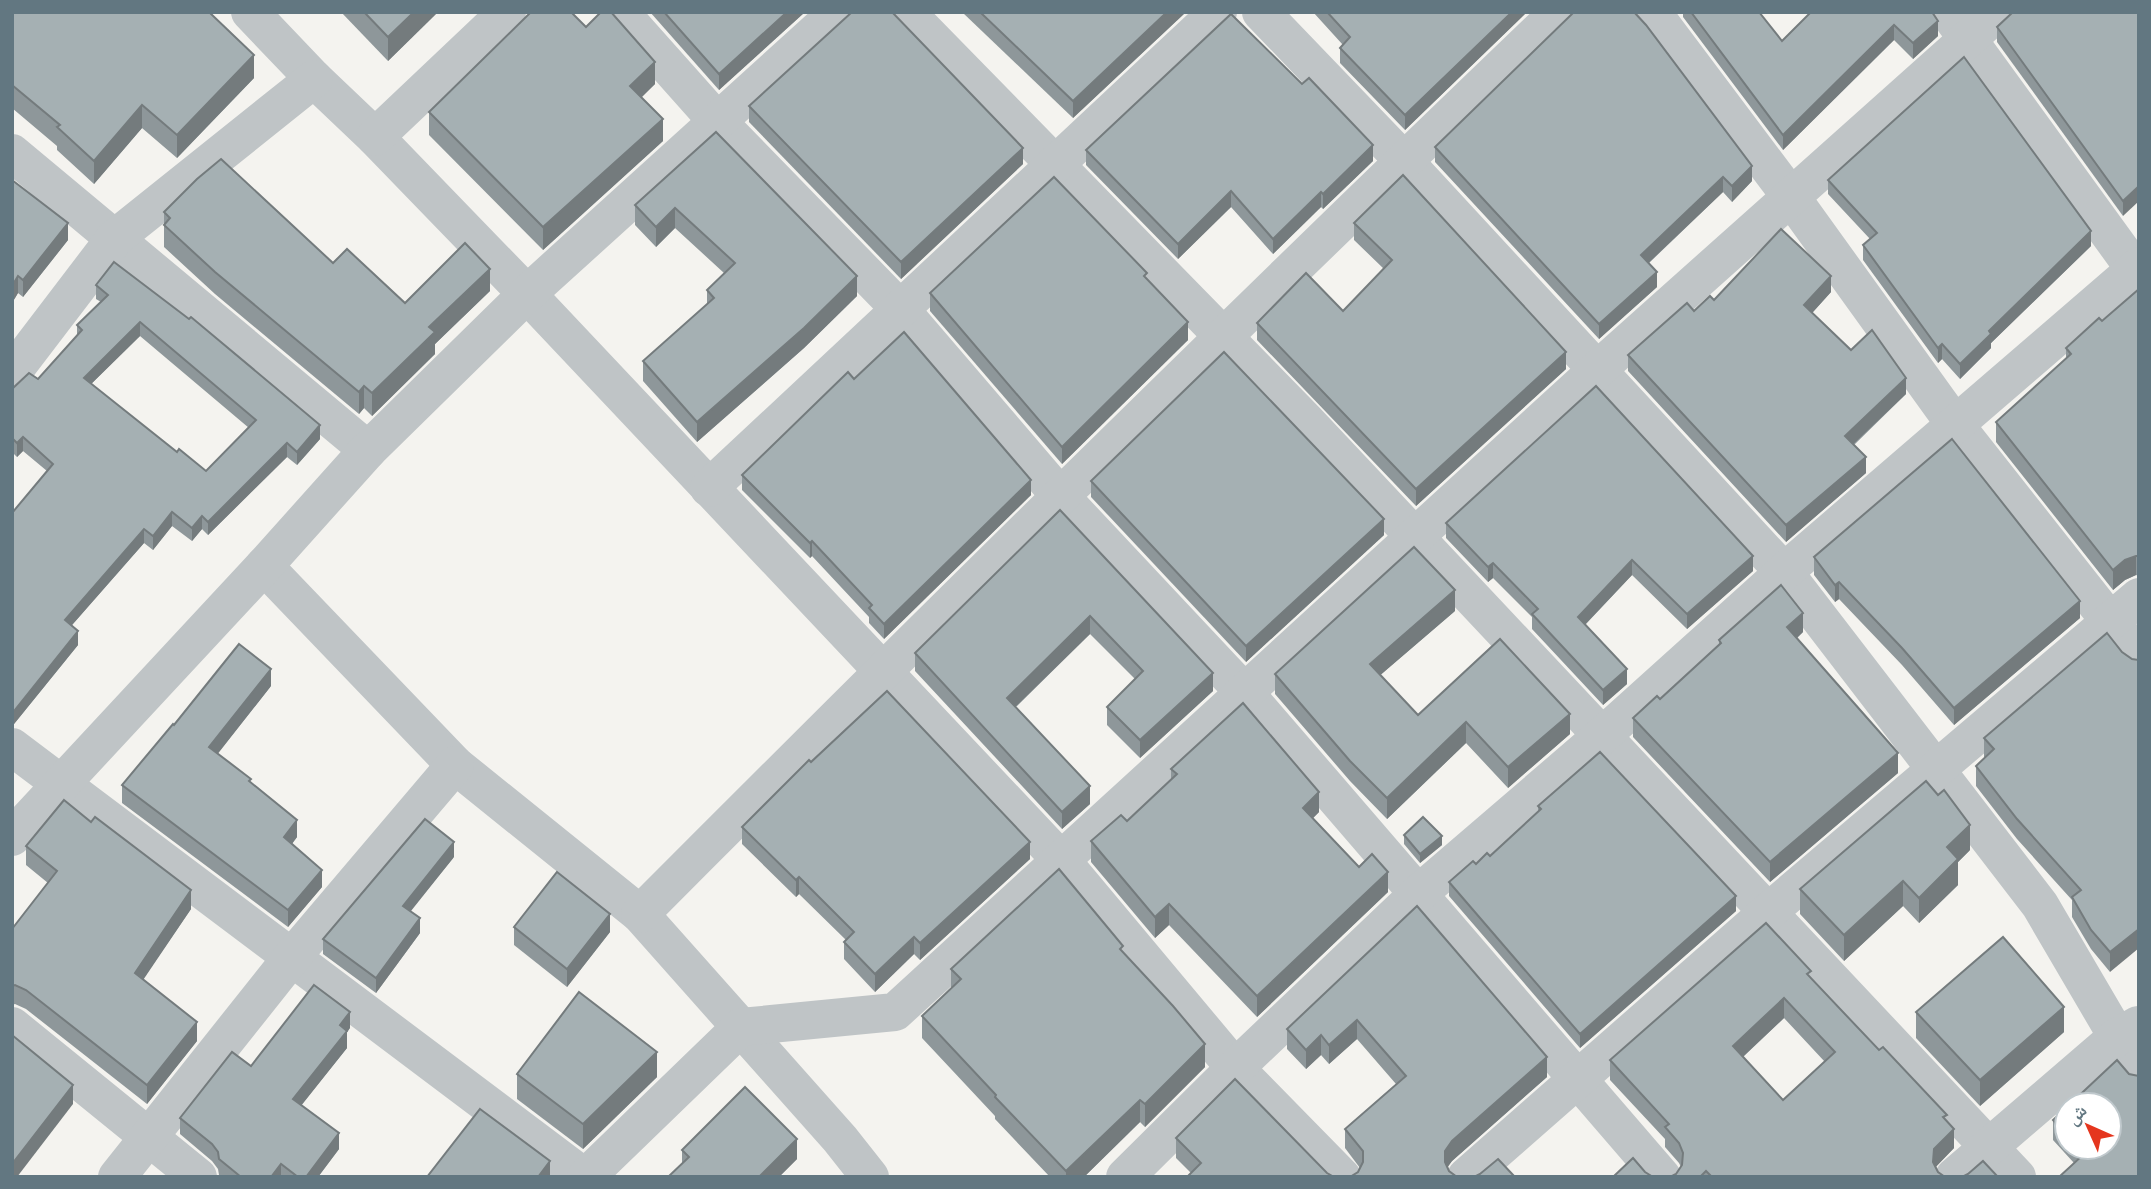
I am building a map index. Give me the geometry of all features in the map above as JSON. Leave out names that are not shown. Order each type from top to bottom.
[{"type":"street","points":[[250,12],[527,294],[1062,860],[1236,1068],[1342,1177]]},
{"type":"street","points":[[375,137],[507,12]]},
{"type":"street","points":[[620,12],[717,121],[901,309],[1061,497],[1245,693],[1662,1177]]},
{"type":"street","points":[[12,837],[368,450],[527,294],[838,12]]},
{"type":"street","points":[[906,12],[1415,537],[2017,1177]]},
{"type":"street","points":[[709,488],[1217,12]]},
{"type":"street","points":[[1261,12],[1404,161],[1784,572],[2040,905],[2128,1031],[2139,1074]]},
{"type":"street","points":[[640,914],[883,671],[1559,12]]},
{"type":"street","points":[[1652,12],[1791,197],[1956,426],[2139,658]]},
{"type":"street","points":[[12,747],[585,1177],[741,1027],[895,1012],[1597,370],[1791,197],[1958,26],[1998,12]]},
{"type":"street","points":[[1125,1177],[1418,894],[1603,735],[1784,572],[2137,270],[1958,26]]},
{"type":"street","points":[[12,373],[115,238],[314,79]]},
{"type":"street","points":[[12,153],[368,450]]},
{"type":"street","points":[[264,566],[455,765],[640,914],[841,1139],[870,1177]]},
{"type":"street","points":[[1466,1177],[1768,912],[2139,597]]},
{"type":"street","points":[[117,1177],[292,957],[455,765]]},
{"type":"street","points":[[12,1026],[198,1177]]},
{"type":"street","points":[[1954,1177],[2128,1031]]},
{"type":"building","points":[[12,12],[209,12],[254,55],[177,135],[142,105],[94,161],[57,127],[60,125],[12,85]]},
{"type":"building","points":[[364,12],[414,12],[388,37]]},
{"type":"building","points":[[531,12],[571,12],[586,27],[601,12],[611,12],[655,62],[630,86],[663,119],[543,227],[429,112]]},
{"type":"building","points":[[664,12],[787,12],[719,74]]},
{"type":"building","points":[[852,12],[892,12],[1023,148],[901,262],[749,106]]},
{"type":"building","points":[[980,12],[1167,12],[1073,101]]},
{"type":"building","points":[[1327,12],[1512,12],[1405,115],[1340,48],[1350,37]]},
{"type":"building","points":[[1574,12],[1634,12],[1752,166],[1732,186],[1723,177],[1641,255],[1657,272],[1599,324],[1435,147]]},
{"type":"building","points":[[1691,12],[1759,12],[1782,41],[1811,12],[1932,12],[1938,21],[1913,43],[1894,25],[1783,135]]},
{"type":"building","points":[[2013,12],[2139,12],[2139,186],[2123,201],[1997,27]]},
{"type":"building","points":[[1231,14],[1302,84],[1309,78],[1373,145],[1273,239],[1231,191],[1178,244],[1086,150]]},
{"type":"building","points":[[1964,57],[2091,231],[1989,331],[1991,334],[1960,364],[1942,344],[1938,348],[1863,245],[1877,233],[1828,180]]},
{"type":"building","points":[[716,132],[857,276],[804,328],[697,422],[643,361],[714,298],[707,290],[735,263],[675,208],[656,227],[635,205]]},
{"type":"building","points":[[221,159],[333,263],[347,249],[405,303],[465,243],[490,269],[429,327],[435,332],[372,393],[364,386],[359,392],[215,272],[164,225],[170,218],[164,212]]},
{"type":"building","points":[[1403,175],[1566,352],[1416,489],[1257,323],[1306,273],[1343,311],[1392,260],[1354,223]]},
{"type":"building","points":[[1054,177],[1147,273],[1144,276],[1188,322],[1062,447],[930,293]]},
{"type":"building","points":[[12,180],[68,223],[23,280],[18,276],[12,286]]},
{"type":"building","points":[[1781,229],[1831,276],[1804,305],[1851,350],[1872,330],[1906,378],[1845,436],[1866,457],[1786,525],[1628,355],[1687,303],[1694,311],[1710,296],[1714,300]]},
{"type":"building","points":[[114,262],[189,319],[191,317],[320,425],[297,452],[287,443],[208,522],[202,516],[192,528],[172,512],[153,536],[144,529],[65,620],[78,631],[14,711],[12,513],[53,464],[23,437],[17,443],[12,438],[12,389],[29,373],[38,379],[82,330],[77,325],[108,295],[96,285]],"holes":[[[140,322],[256,420],[206,471],[179,449],[177,452],[84,378]]]},
{"type":"building","points":[[2139,289],[2139,556],[2125,560],[2113,570],[1996,422],[2071,354],[2066,348],[2099,318],[2102,321]]},
{"type":"building","points":[[904,332],[1031,480],[884,624],[869,608],[872,605],[812,541],[810,543],[742,475],[848,372],[854,379]]},
{"type":"building","points":[[1224,352],[1384,519],[1246,646],[1091,481]]},
{"type":"building","points":[[1596,386],[1753,556],[1687,614],[1632,560],[1578,617],[1627,669],[1603,690],[1532,614],[1538,609],[1493,563],[1488,567],[1446,523]]},
{"type":"building","points":[[1952,439],[2080,601],[1954,708],[1839,582],[1835,585],[1814,557]]},
{"type":"building","points":[[1060,510],[1213,673],[1140,740],[1107,707],[1143,671],[1090,616],[1007,698],[1090,786],[1062,812],[915,653]]},
{"type":"building","points":[[1414,547],[1455,590],[1370,664],[1418,715],[1500,639],[1570,714],[1508,767],[1466,722],[1387,798],[1350,761],[1275,674]]},
{"type":"building","points":[[1781,585],[1803,613],[1787,627],[1898,753],[1770,862],[1633,718],[1657,696],[1660,699],[1721,643],[1719,640]]},
{"type":"building","points":[[2107,633],[2122,652],[2139,660],[2139,929],[2110,952],[2091,930],[2072,897],[2081,890],[2017,819],[1976,766],[1994,749],[1984,738]]},
{"type":"building","points":[[239,644],[271,669],[209,747],[251,779],[249,781],[297,820],[284,837],[322,870],[288,910],[122,785]]},
{"type":"building","points":[[887,691],[1030,842],[920,943],[914,937],[875,974],[844,942],[854,932],[799,877],[796,880],[742,827],[809,760],[811,762]]},
{"type":"building","points":[[1243,703],[1319,792],[1303,808],[1359,867],[1372,854],[1388,872],[1257,996],[1169,904],[1155,917],[1091,841],[1121,815],[1127,821],[1177,774],[1171,769]]},
{"type":"building","points":[[1600,752],[1736,896],[1580,1034],[1449,882],[1473,861],[1476,864],[1487,853],[1490,856],[1541,809],[1538,806]]},
{"type":"building","points":[[1926,781],[1938,795],[1944,790],[1970,825],[1947,847],[1958,859],[1919,898],[1903,881],[1844,935],[1800,889]]},
{"type":"building","points":[[64,800],[91,822],[95,817],[191,890],[135,973],[197,1022],[147,1085],[26,990],[12,986],[12,929],[57,871],[26,846]]},
{"type":"building","points":[[1423,817],[1442,836],[1420,854],[1404,835]]},
{"type":"building","points":[[425,819],[454,842],[403,906],[420,918],[376,978],[323,939]]},
{"type":"building","points":[[1059,869],[1123,946],[1120,949],[1205,1044],[1145,1104],[1140,1100],[1066,1171],[922,1016],[961,979],[951,969]]},
{"type":"building","points":[[557,872],[610,914],[567,969],[514,927]]},
{"type":"building","points":[[1417,906],[1547,1057],[1452,1141],[1445,1151],[1445,1162],[1449,1171],[1457,1177],[1350,1177],[1358,1172],[1363,1162],[1363,1151],[1345,1129],[1406,1076],[1357,1020],[1329,1045],[1321,1035],[1306,1050],[1287,1029]]},
{"type":"building","points":[[1766,923],[1811,971],[1807,974],[1879,1050],[1883,1047],[1947,1115],[1943,1117],[1954,1129],[1934,1149],[1933,1162],[1938,1172],[1945,1177],[1712,1177],[1706,1171],[1700,1177],[1670,1177],[1676,1174],[1682,1165],[1683,1153],[1679,1143],[1665,1127],[1669,1124],[1610,1060]],"holes":[[[1784,998],[1835,1052],[1783,1100],[1733,1046]]]},
{"type":"building","points":[[2003,937],[2064,1007],[1980,1080],[1916,1012]]},
{"type":"building","points":[[314,985],[350,1012],[340,1025],[347,1031],[293,1099],[339,1133],[306,1177],[298,1177],[281,1164],[271,1177],[241,1177],[219,1159],[212,1144],[180,1118],[232,1052],[251,1066]]},
{"type":"building","points":[[579,992],[657,1052],[583,1124],[517,1074]]},
{"type":"building","points":[[12,1035],[73,1085],[12,1164]]},
{"type":"building","points":[[2117,1060],[2129,1074],[2139,1076],[2139,1177],[2059,1177],[2076,1161],[2123,1161],[2123,1091],[2084,1091]]},
{"type":"building","points":[[1235,1079],[1334,1177],[1187,1177],[1201,1163],[1176,1138]]},
{"type":"building","points":[[745,1087],[797,1139],[759,1177],[668,1177],[689,1157],[682,1150]]},
{"type":"building","points":[[480,1109],[550,1161],[538,1177],[427,1177]]},
{"type":"building","points":[[1633,1158],[1653,1177],[1613,1177]]},
{"type":"building","points":[[1498,1159],[1515,1177],[1474,1177],[1480,1174]]},
{"type":"building","points":[[1983,1161],[1998,1177],[1962,1177],[1968,1174]]}]
